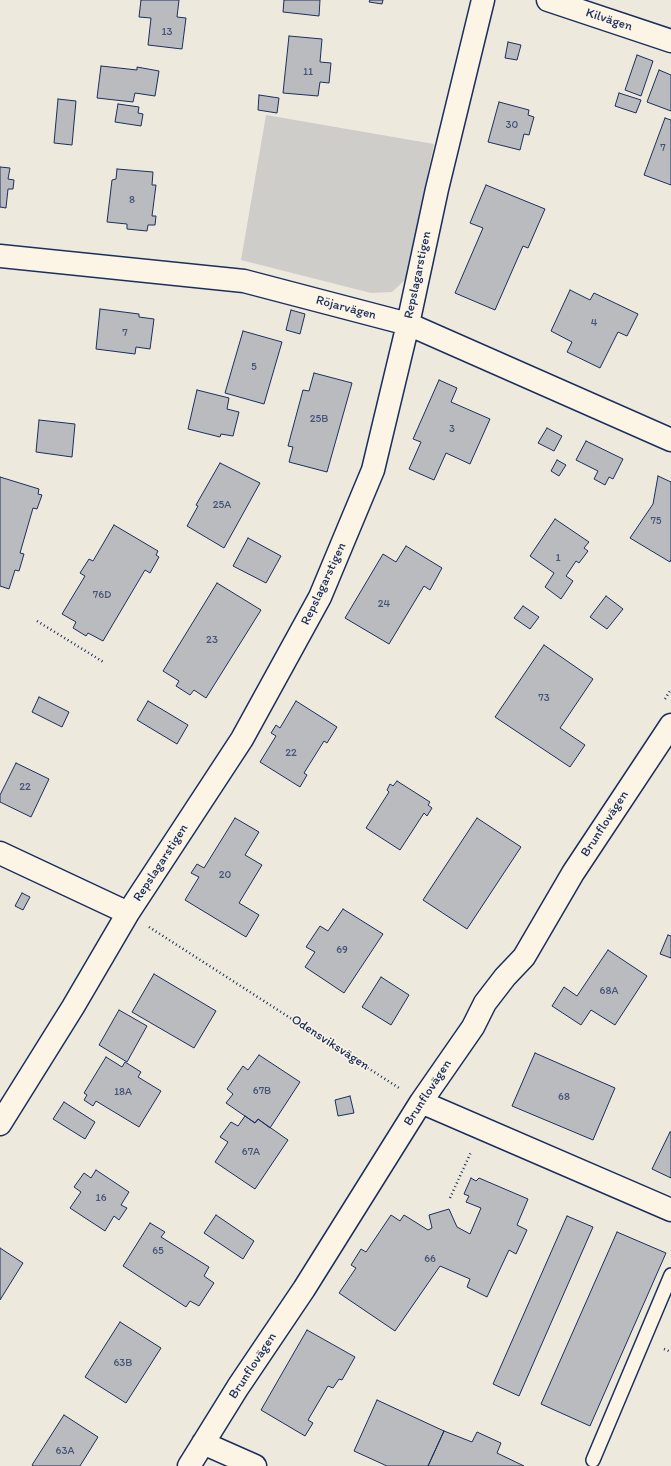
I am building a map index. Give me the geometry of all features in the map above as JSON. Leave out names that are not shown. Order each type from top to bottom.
[{"type":"street","name":"Repslagarstigen","points":[[0,1124],[128,913],[242,739],[320,597],[373,470],[408,324],[437,189],[483,0]]},
{"type":"street","name":"Kilvägen","points":[[548,0],[671,40]]},
{"type":"street","name":"Röjarvägen","points":[[0,256],[244,281],[408,324],[671,440]]},
{"type":"street","name":"Brunflovägen","points":[[190,1466],[238,1387],[304,1289],[421,1102],[472,1027],[485,1003],[505,977],[524,957],[573,873],[671,725]]},
{"type":"street","points":[[0,853],[128,913]]},
{"type":"street","points":[[421,1102],[671,1210]]},
{"type":"street","points":[[203,1443],[255,1466]]},
{"type":"lane","points":[[593,1460],[671,1275]]},
{"type":"path","points":[[37,622],[105,663]]},
{"type":"path","name":"Odensviksvägen","points":[[128,913],[421,1102]]},
{"type":"path","points":[[450,1198],[482,1128]]},
{"type":"shaded area","points":[[266,115],[434,144],[405,280],[392,292],[371,293],[241,260]]},
{"type":"building","points":[[141,0],[179,0],[177,17],[186,18],[182,49],[148,45],[151,18],[139,17]]},
{"type":"building","points":[[284,0],[320,0],[319,16],[283,12]]},
{"type":"building","points":[[370,0],[383,0],[382,4],[369,2]]},
{"type":"building","points":[[289,36],[322,39],[320,62],[331,63],[329,83],[320,82],[318,96],[283,93]]},
{"type":"building","points":[[508,42],[521,45],[517,60],[505,58]]},
{"type":"building","points":[[637,55],[653,61],[641,96],[625,90]]},
{"type":"building","points":[[101,66],[137,70],[137,67],[159,71],[155,96],[135,93],[133,102],[97,98]]},
{"type":"building","points":[[659,70],[671,75],[671,111],[647,102]]},
{"type":"building","points":[[619,93],[641,100],[636,113],[615,106]]},
{"type":"building","points":[[259,95],[279,98],[277,113],[258,110]]},
{"type":"building","points":[[58,99],[76,101],[72,145],[54,143]]},
{"type":"building","points":[[499,102],[529,110],[528,115],[534,117],[529,135],[524,134],[520,150],[488,142]]},
{"type":"building","points":[[118,104],[139,107],[138,113],[143,114],[141,126],[115,122]]},
{"type":"building","points":[[665,118],[671,120],[671,185],[644,175]]},
{"type":"building","points":[[0,167],[10,168],[8,179],[14,180],[13,189],[8,189],[6,208],[0,207]]},
{"type":"building","points":[[117,169],[153,172],[152,185],[156,185],[152,216],[156,216],[155,225],[148,225],[147,231],[127,229],[127,224],[107,222],[112,180],[116,179]]},
{"type":"building","points":[[486,185],[545,209],[528,248],[523,246],[495,310],[455,293],[483,228],[470,223]]},
{"type":"building","points":[[570,290],[590,300],[594,293],[638,314],[627,336],[618,332],[600,368],[567,352],[572,342],[551,331]]},
{"type":"building","points":[[100,309],[139,314],[139,317],[154,319],[150,349],[136,347],[135,354],[96,349]]},
{"type":"building","points":[[291,310],[305,314],[300,334],[286,330]]},
{"type":"building","points":[[243,331],[282,342],[264,404],[225,393]]},
{"type":"building","points":[[314,373],[352,383],[327,472],[289,462],[293,447],[288,446],[303,390],[309,391]]},
{"type":"building","points":[[439,380],[457,388],[451,402],[490,419],[470,464],[446,453],[434,480],[409,469],[421,442],[413,439]]},
{"type":"building","points":[[197,390],[229,398],[227,409],[239,412],[233,436],[221,434],[220,437],[188,429]]},
{"type":"building","points":[[39,420],[75,424],[72,457],[36,452]]},
{"type":"building","points":[[547,428],[562,436],[554,451],[538,443]]},
{"type":"building","points":[[586,441],[623,459],[613,479],[609,477],[605,485],[594,479],[598,471],[576,460]]},
{"type":"building","points":[[557,460],[566,465],[559,476],[551,471]]},
{"type":"building","points":[[220,463],[260,483],[224,548],[187,526],[198,506],[196,505]]},
{"type":"building","points":[[658,476],[671,482],[670,562],[630,538],[653,504]]},
{"type":"building","points":[[0,477],[39,489],[38,494],[42,495],[37,509],[33,508],[20,553],[24,554],[19,571],[15,570],[9,589],[0,586]]},
{"type":"building","points":[[555,519],[589,542],[584,548],[588,551],[579,563],[576,561],[566,576],[573,581],[561,599],[545,587],[554,573],[530,556]]},
{"type":"building","points":[[114,525],[158,551],[156,555],[159,557],[150,573],[145,570],[103,641],[88,633],[86,636],[73,628],[76,622],[62,614],[85,576],[80,573],[89,559],[93,561]]},
{"type":"building","points":[[248,538],[281,556],[266,583],[233,566]]},
{"type":"building","points":[[406,546],[442,568],[430,590],[424,586],[389,644],[345,618],[383,554],[396,562]]},
{"type":"building","points":[[217,583],[261,610],[206,698],[194,690],[190,695],[176,686],[179,681],[163,671]]},
{"type":"building","points":[[606,596],[623,609],[607,629],[590,617]]},
{"type":"building","points":[[523,606],[539,617],[530,629],[514,618]]},
{"type":"building","points":[[544,645],[593,679],[560,728],[585,745],[570,767],[495,717]]},
{"type":"building","points":[[39,697],[69,712],[62,727],[32,712]]},
{"type":"building","points":[[148,701],[188,725],[177,744],[137,720]]},
{"type":"building","points":[[296,701],[337,727],[327,743],[324,741],[304,773],[307,775],[300,787],[260,762],[276,736],[271,733],[276,725],[280,728]]},
{"type":"building","points":[[16,763],[49,779],[31,817],[0,802],[0,795]]},
{"type":"building","points":[[397,781],[430,802],[428,805],[432,808],[427,816],[424,813],[400,850],[366,828],[389,792],[387,790],[390,784],[393,786]]},
{"type":"building","points":[[235,818],[259,832],[245,855],[262,865],[239,903],[259,915],[246,937],[185,900],[199,877],[191,873],[197,864],[204,868]]},
{"type":"building","points":[[477,818],[521,847],[467,929],[423,900]]},
{"type":"building","points":[[22,893],[30,897],[23,910],[15,906]]},
{"type":"building","points":[[343,909],[383,934],[344,993],[305,967],[315,952],[306,947],[320,926],[328,931]]},
{"type":"building","points":[[668,935],[671,936],[671,958],[660,954]]},
{"type":"building","points":[[608,950],[647,976],[615,1025],[591,1010],[581,1025],[552,1006],[564,987],[577,996]]},
{"type":"building","points":[[154,974],[216,1011],[194,1048],[132,1012]]},
{"type":"building","points":[[381,977],[409,995],[391,1025],[362,1007]]},
{"type":"building","points":[[119,1010],[147,1026],[127,1062],[99,1045]]},
{"type":"building","points":[[535,1053],[615,1088],[593,1140],[512,1106]]},
{"type":"building","points":[[259,1055],[300,1082],[270,1128],[258,1119],[255,1123],[226,1103],[233,1094],[227,1089],[243,1066],[248,1070]]},
{"type":"building","points":[[106,1057],[122,1067],[125,1062],[141,1072],[138,1077],[161,1091],[139,1127],[96,1101],[93,1106],[84,1100],[87,1095],[84,1093]]},
{"type":"building","points":[[350,1096],[354,1113],[338,1116],[335,1100]]},
{"type":"building","points":[[64,1102],[95,1122],[85,1139],[53,1119]]},
{"type":"building","points":[[245,1116],[255,1123],[258,1119],[288,1140],[255,1189],[215,1162],[228,1142],[220,1137],[231,1122],[238,1126]]},
{"type":"building","points":[[671,1132],[671,1178],[652,1169]]},
{"type":"building","points":[[96,1170],[129,1192],[121,1205],[127,1208],[119,1220],[114,1216],[105,1231],[70,1208],[81,1192],[74,1187],[84,1173],[91,1178]]},
{"type":"building","points":[[471,1178],[476,1181],[479,1178],[528,1199],[517,1225],[527,1230],[516,1254],[509,1250],[487,1297],[467,1287],[470,1279],[440,1266],[395,1331],[339,1293],[356,1268],[351,1265],[361,1249],[366,1252],[391,1215],[400,1221],[404,1215],[428,1230],[432,1228],[429,1215],[449,1209],[457,1227],[470,1234],[481,1208],[466,1202],[469,1196],[464,1194]]},
{"type":"building","points":[[216,1215],[254,1241],[243,1259],[204,1233]]},
{"type":"building","points":[[567,1216],[593,1227],[519,1396],[493,1384]]},
{"type":"building","points":[[150,1223],[165,1232],[161,1237],[209,1267],[204,1276],[214,1283],[199,1306],[190,1301],[186,1307],[123,1266]]},
{"type":"building","points":[[617,1232],[666,1253],[590,1426],[541,1404]]},
{"type":"building","points":[[0,1248],[23,1263],[0,1300]]},
{"type":"building","points":[[120,1322],[161,1348],[126,1403],[85,1377]]},
{"type":"building","points":[[307,1330],[355,1357],[342,1380],[339,1379],[333,1388],[328,1386],[308,1420],[313,1423],[305,1436],[261,1410]]},
{"type":"building","points":[[377,1400],[444,1431],[428,1466],[387,1466],[354,1451]]},
{"type":"building","points":[[64,1415],[98,1437],[80,1466],[32,1465]]},
{"type":"building","points":[[444,1431],[472,1442],[477,1432],[501,1443],[497,1453],[524,1466],[428,1466]]}]
